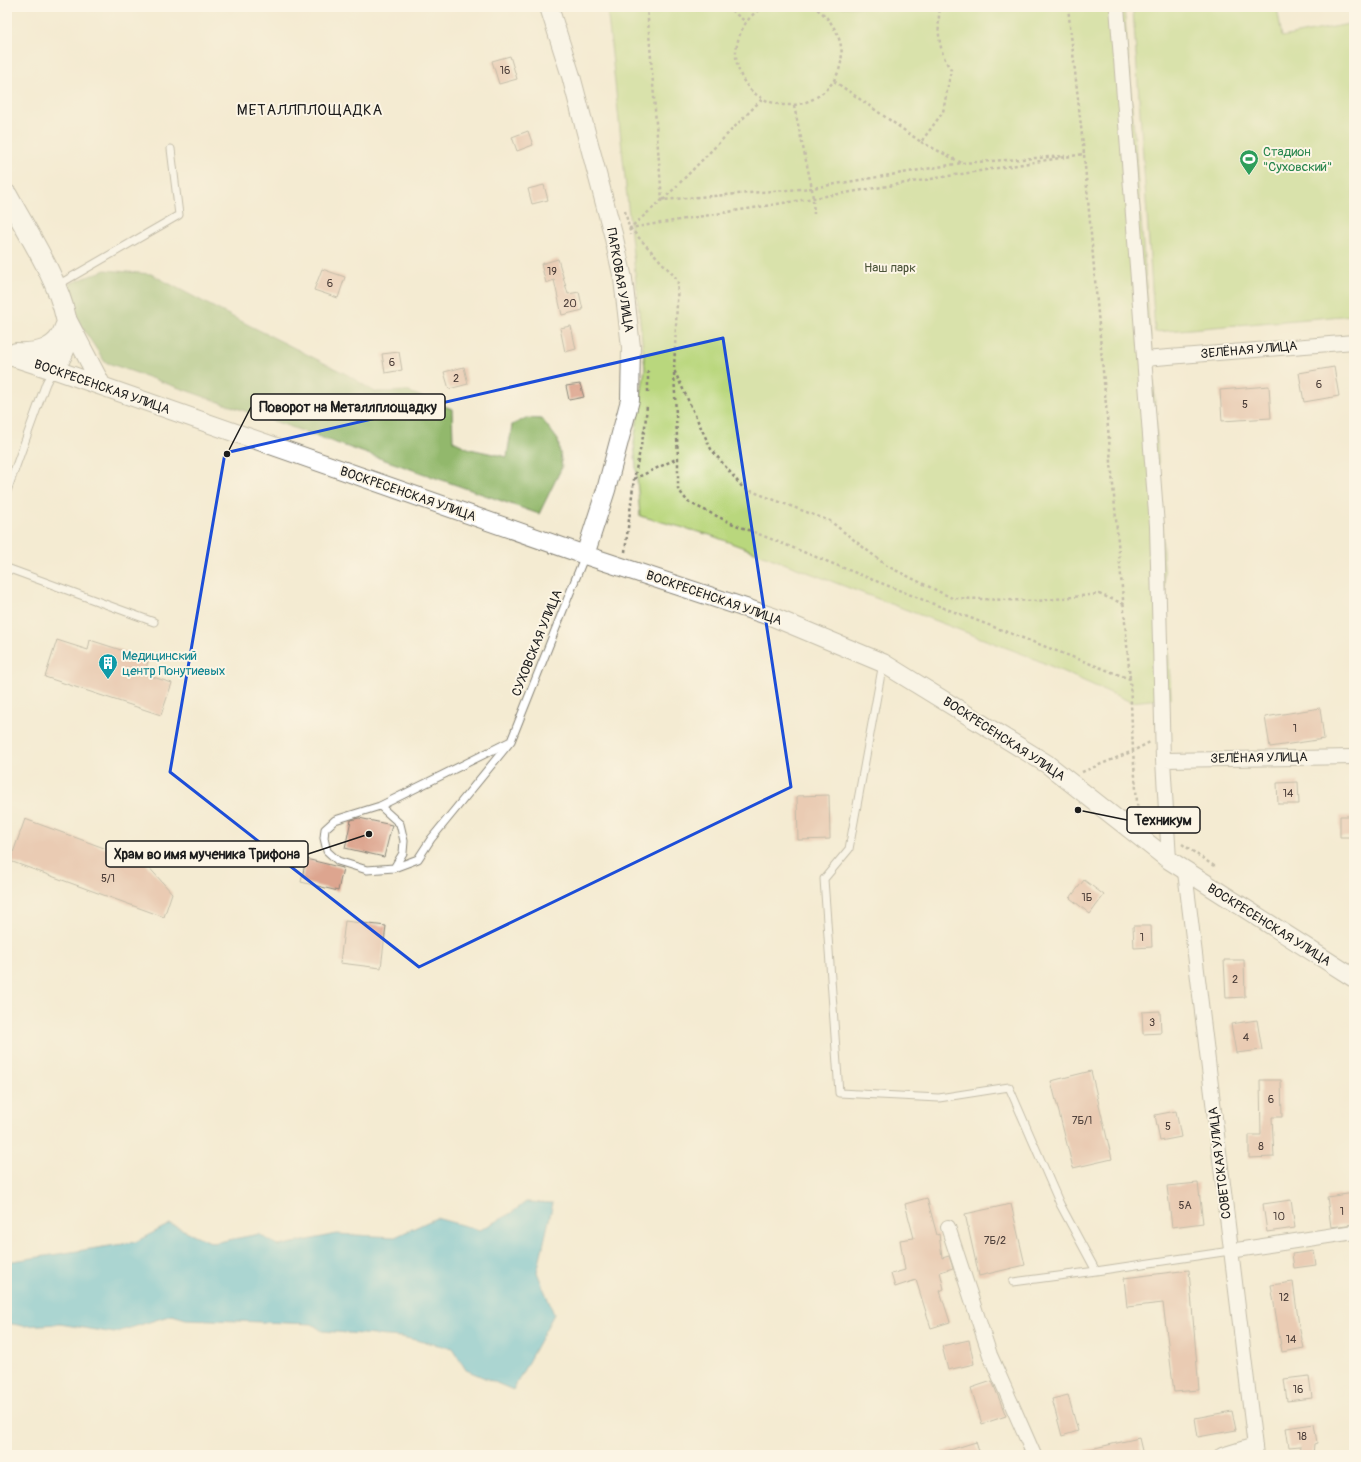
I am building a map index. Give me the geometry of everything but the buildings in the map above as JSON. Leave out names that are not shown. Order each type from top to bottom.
[{"type":"main road","points":[[7,194],[56,286],[67,319],[66,342],[62,357],[53,369]]},
{"type":"main road","points":[[7,353],[35,353],[49,349],[57,343],[63,333],[67,319]]},
{"type":"main road","name":"ВОСКРЕСЕНСКАЯ УЛИЦА","points":[[7,353],[53,369]]},
{"type":"street","name":"ПАРКОВАЯ УЛИЦА","points":[[549,7],[571,76],[613,234],[622,279],[630,347],[630,400],[606,490],[585,555]]},
{"type":"street","points":[[1117,7],[1157,526],[1163,760],[1168,860]]},
{"type":"street","points":[[67,319],[102,386]]},
{"type":"street","name":"ЗЕЛЁНАЯ УЛИЦА","points":[[1144,359],[1354,342]]},
{"type":"street","name":"ВОСКРЕСЕНСКАЯ УЛИЦА","points":[[53,369],[585,555],[774,617],[883,663],[1047,764],[1133,821],[1168,860],[1354,978]]},
{"type":"street","name":"ЗЕЛЁНАЯ УЛИЦА","points":[[1163,760],[1354,757]]},
{"type":"street","name":"СОВЕТСКАЯ УЛИЦА","points":[[1185,872],[1230,1251],[1256,1450]]},
{"type":"street","points":[[948,1227],[990,1355],[1034,1455]]},
{"type":"street","points":[[1230,1251],[1354,1232]]},
{"type":"street","points":[[1222,1455],[1256,1450]]},
{"type":"lane","points":[[56,286],[179,215],[171,149]]},
{"type":"lane","points":[[7,491],[46,383],[53,369]]},
{"type":"lane","name":"СУХОВСКАЯ УЛИЦА","points":[[394,868],[418,859],[431,839],[511,741],[585,555]]},
{"type":"lane","points":[[7,568],[154,622]]},
{"type":"lane","points":[[883,663],[849,849],[824,879],[839,1093],[939,1098],[1009,1087],[1060,1204],[1096,1271]]},
{"type":"lane","points":[[380,806],[400,824],[404,854],[394,868],[367,870],[338,861],[327,851],[324,838],[325,828],[335,820],[380,806],[511,741]]},
{"type":"lane","points":[[1013,1282],[1230,1251]]},
{"type":"path","points":[[647,7],[662,200]]},
{"type":"path","points":[[727,7],[746,22]]},
{"type":"path","points":[[764,7],[746,22],[738,38],[736,56],[739,73],[749,88],[762,99],[783,106],[794,106],[810,102],[823,93],[834,80],[840,60],[841,49],[837,34],[829,20],[812,7]]},
{"type":"path","points":[[921,142],[943,112],[951,70],[944,59],[939,32],[938,25],[940,7]]},
{"type":"path","points":[[1068,7],[1084,154],[1130,679],[1133,751],[1133,821]]},
{"type":"path","points":[[834,80],[921,142],[962,163]]},
{"type":"path","points":[[630,228],[662,200],[762,99]]},
{"type":"path","points":[[794,106],[812,188],[814,214]]},
{"type":"path","points":[[662,200],[812,188],[962,163],[1084,154]]},
{"type":"path","points":[[630,228],[1084,154]]},
{"type":"path","points":[[630,228],[678,280],[674,370],[678,490],[688,502],[725,520],[931,603],[1130,679]]},
{"type":"path","points":[[674,370],[711,450],[743,488],[830,521],[887,566],[952,598],[1037,601],[1099,594],[1124,604]]},
{"type":"path","points":[[634,479],[678,458]]},
{"type":"path","points":[[1088,776],[1082,772],[1133,751],[1163,735]]},
{"type":"path","points":[[1132,809],[1133,821]]},
{"type":"path","points":[[1133,821],[1167,834],[1214,866],[1204,884]]},
{"type":"highlighted area","points":[[723,338],[791,787],[419,967],[170,772],[225,453]]},
{"type":"green space","name":"Наш парк","points":[[607,7],[1124,7],[1154,384],[1171,698],[1131,702],[1028,656],[710,535],[640,516],[634,443],[645,368]]},
{"type":"green space","name":"Стадион \"Суховский\"","points":[[1149,7],[1277,7],[1282,37],[1354,23],[1354,315],[1155,332],[1133,10]]},
{"type":"green space","points":[[105,270],[151,274],[348,375],[375,392],[407,391],[452,409],[453,441],[470,449],[507,457],[512,425],[526,418],[542,419],[558,440],[562,467],[539,514],[105,362],[76,318],[69,284]]},
{"type":"water","points":[[526,1202],[553,1203],[537,1272],[554,1314],[513,1390],[466,1370],[452,1348],[401,1337],[322,1331],[312,1324],[186,1319],[172,1315],[114,1333],[60,1324],[23,1326],[7,1323],[7,1262],[135,1242],[170,1224],[213,1243],[259,1234],[279,1246],[336,1234],[395,1237],[436,1218],[480,1230],[511,1213]]},
{"type":"place","name":"Стадион \"Суховский\"","points":[[1249,176]]},
{"type":"place","name":"Поворот на Металлплощадку","points":[[227,454]]},
{"type":"place","name":"Медицинский центр Понутиевых","points":[[108,680]]},
{"type":"place","name":"Техникум","points":[[1078,810]]},
{"type":"place","name":"Храм во имя мученика Трифона","points":[[369,834]]},
{"type":"district","name":"МЕТАЛЛПЛОЩАДКА","points":[[310,110]]}]
